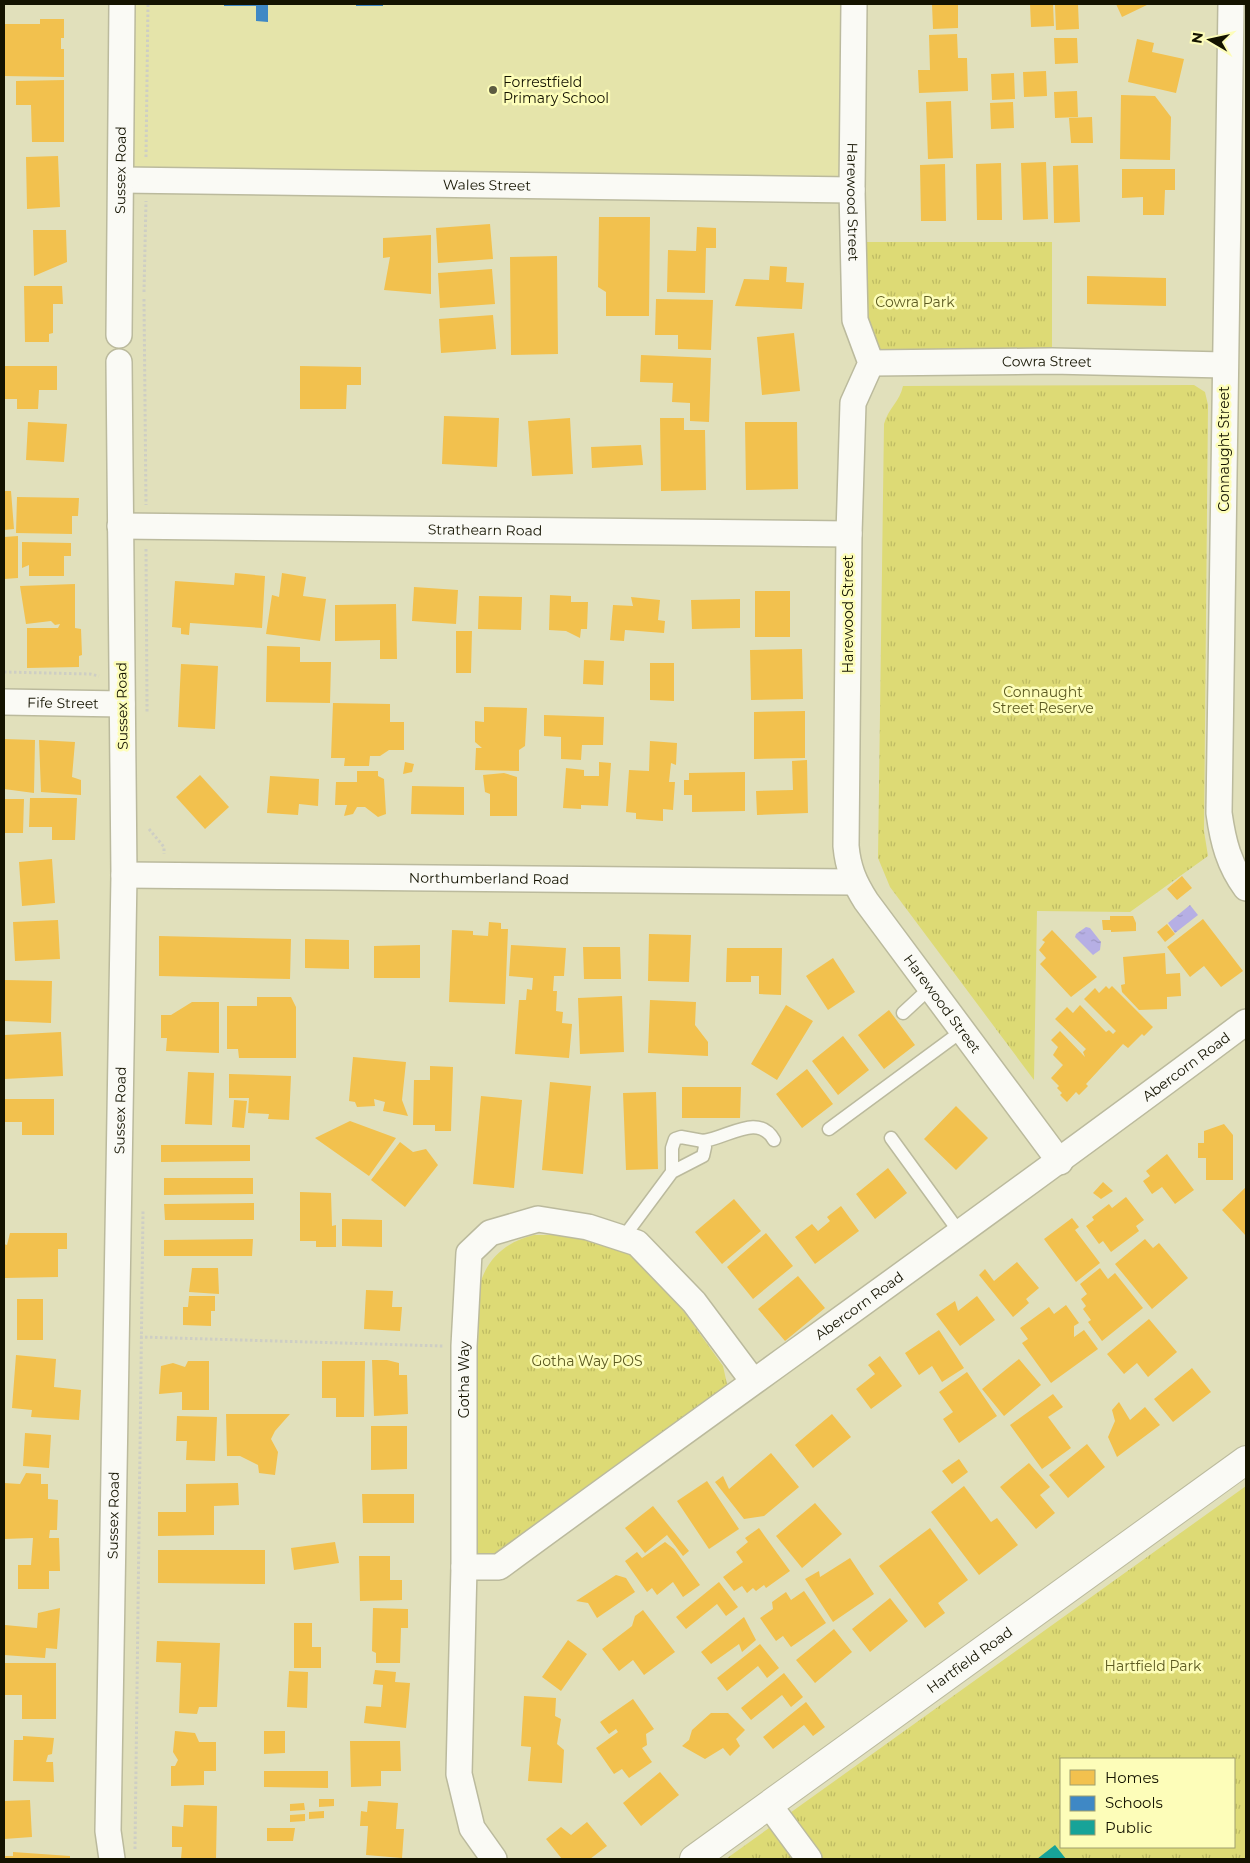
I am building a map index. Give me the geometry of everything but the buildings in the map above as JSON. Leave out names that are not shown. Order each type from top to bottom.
[{"type":"street","name":"Sussex Road","points":[[119,335],[122,4]]},
{"type":"street","name":"Harewood Street","points":[[854,4],[852,190],[855,320],[871,363],[854,402],[849,534],[846,846],[848,868],[853,882],[1060,1162]]},
{"type":"street","name":"Connaught Street","points":[[1231,4],[1224,365],[1219,813],[1224,847],[1236,874],[1246,888]]},
{"type":"street","name":"Wales Street","points":[[121,180],[852,190]]},
{"type":"street","name":"Cowra Street","points":[[871,363],[1052,361],[1224,365]]},
{"type":"street","name":"Sussex Road","points":[[112,1859],[108,1831],[124,875],[119,362]]},
{"type":"street","name":"Strathearn Road","points":[[120,526],[849,534]]},
{"type":"street","name":"Fife Street","points":[[4,702],[122,704]]},
{"type":"street","name":"Northumberland Road","points":[[124,875],[853,882]]},
{"type":"street","name":"Abercorn Road","points":[[464,1567],[499,1567],[753,1380],[1060,1162],[1246,1022]]},
{"type":"street","name":"Gotha Way","points":[[494,1859],[472,1828],[459,1774],[464,1567],[464,1346],[469,1253],[490,1233],[538,1219],[588,1227],[637,1243],[694,1302],[753,1380]]},
{"type":"street","name":"Hartfield Road","points":[[694,1859],[1246,1460]]},
{"type":"street","points":[[769,1805],[809,1859]]},
{"type":"lane","points":[[903,1013],[930,988]]},
{"type":"lane","points":[[829,1129],[962,1031]]},
{"type":"lane","points":[[672,1172],[672,1148],[675,1139],[681,1136],[703,1141],[762,1127],[769,1132],[774,1140]]},
{"type":"lane","points":[[891,1138],[960,1233]]},
{"type":"lane","points":[[623,1238],[672,1172],[703,1156],[705,1147],[703,1141]]},
{"type":"path","points":[[4,672],[90,674],[105,678],[147,678]]},
{"type":"path","points":[[116,1336],[464,1346]]},
{"type":"shaded area","name":"Forrestfield Primary School","points":[[135,4],[854,4],[852,190],[130,177]]},
{"type":"green space","name":"Cowra Park","points":[[855,242],[1052,242],[1052,361],[871,363]]},
{"type":"green space","name":"Connaught Street Reserve","points":[[1194,385],[1205,392],[1208,405],[1204,831],[1208,856],[1130,912],[1037,911],[1034,1080],[890,887],[878,858],[884,424],[903,386]]},
{"type":"green space","name":"Gotha Way POS","points":[[534,1235],[564,1235],[609,1243],[635,1257],[662,1281],[723,1366],[727,1384],[724,1394],[497,1561],[481,1558],[476,1551],[475,1542],[479,1288],[486,1268],[498,1253],[514,1242]]},
{"type":"green space","name":"Hartfield Park","points":[[1246,1486],[1246,1859],[726,1859]]},
{"type":"water","points":[[1190,905],[1198,915],[1175,933],[1168,923]]},
{"type":"water","points":[[1086,927],[1090,928],[1101,942],[1100,950],[1093,955],[1075,937],[1076,934]]},
{"type":"place","name":"Forrestfield Primary School","points":[[493,90]]}]
